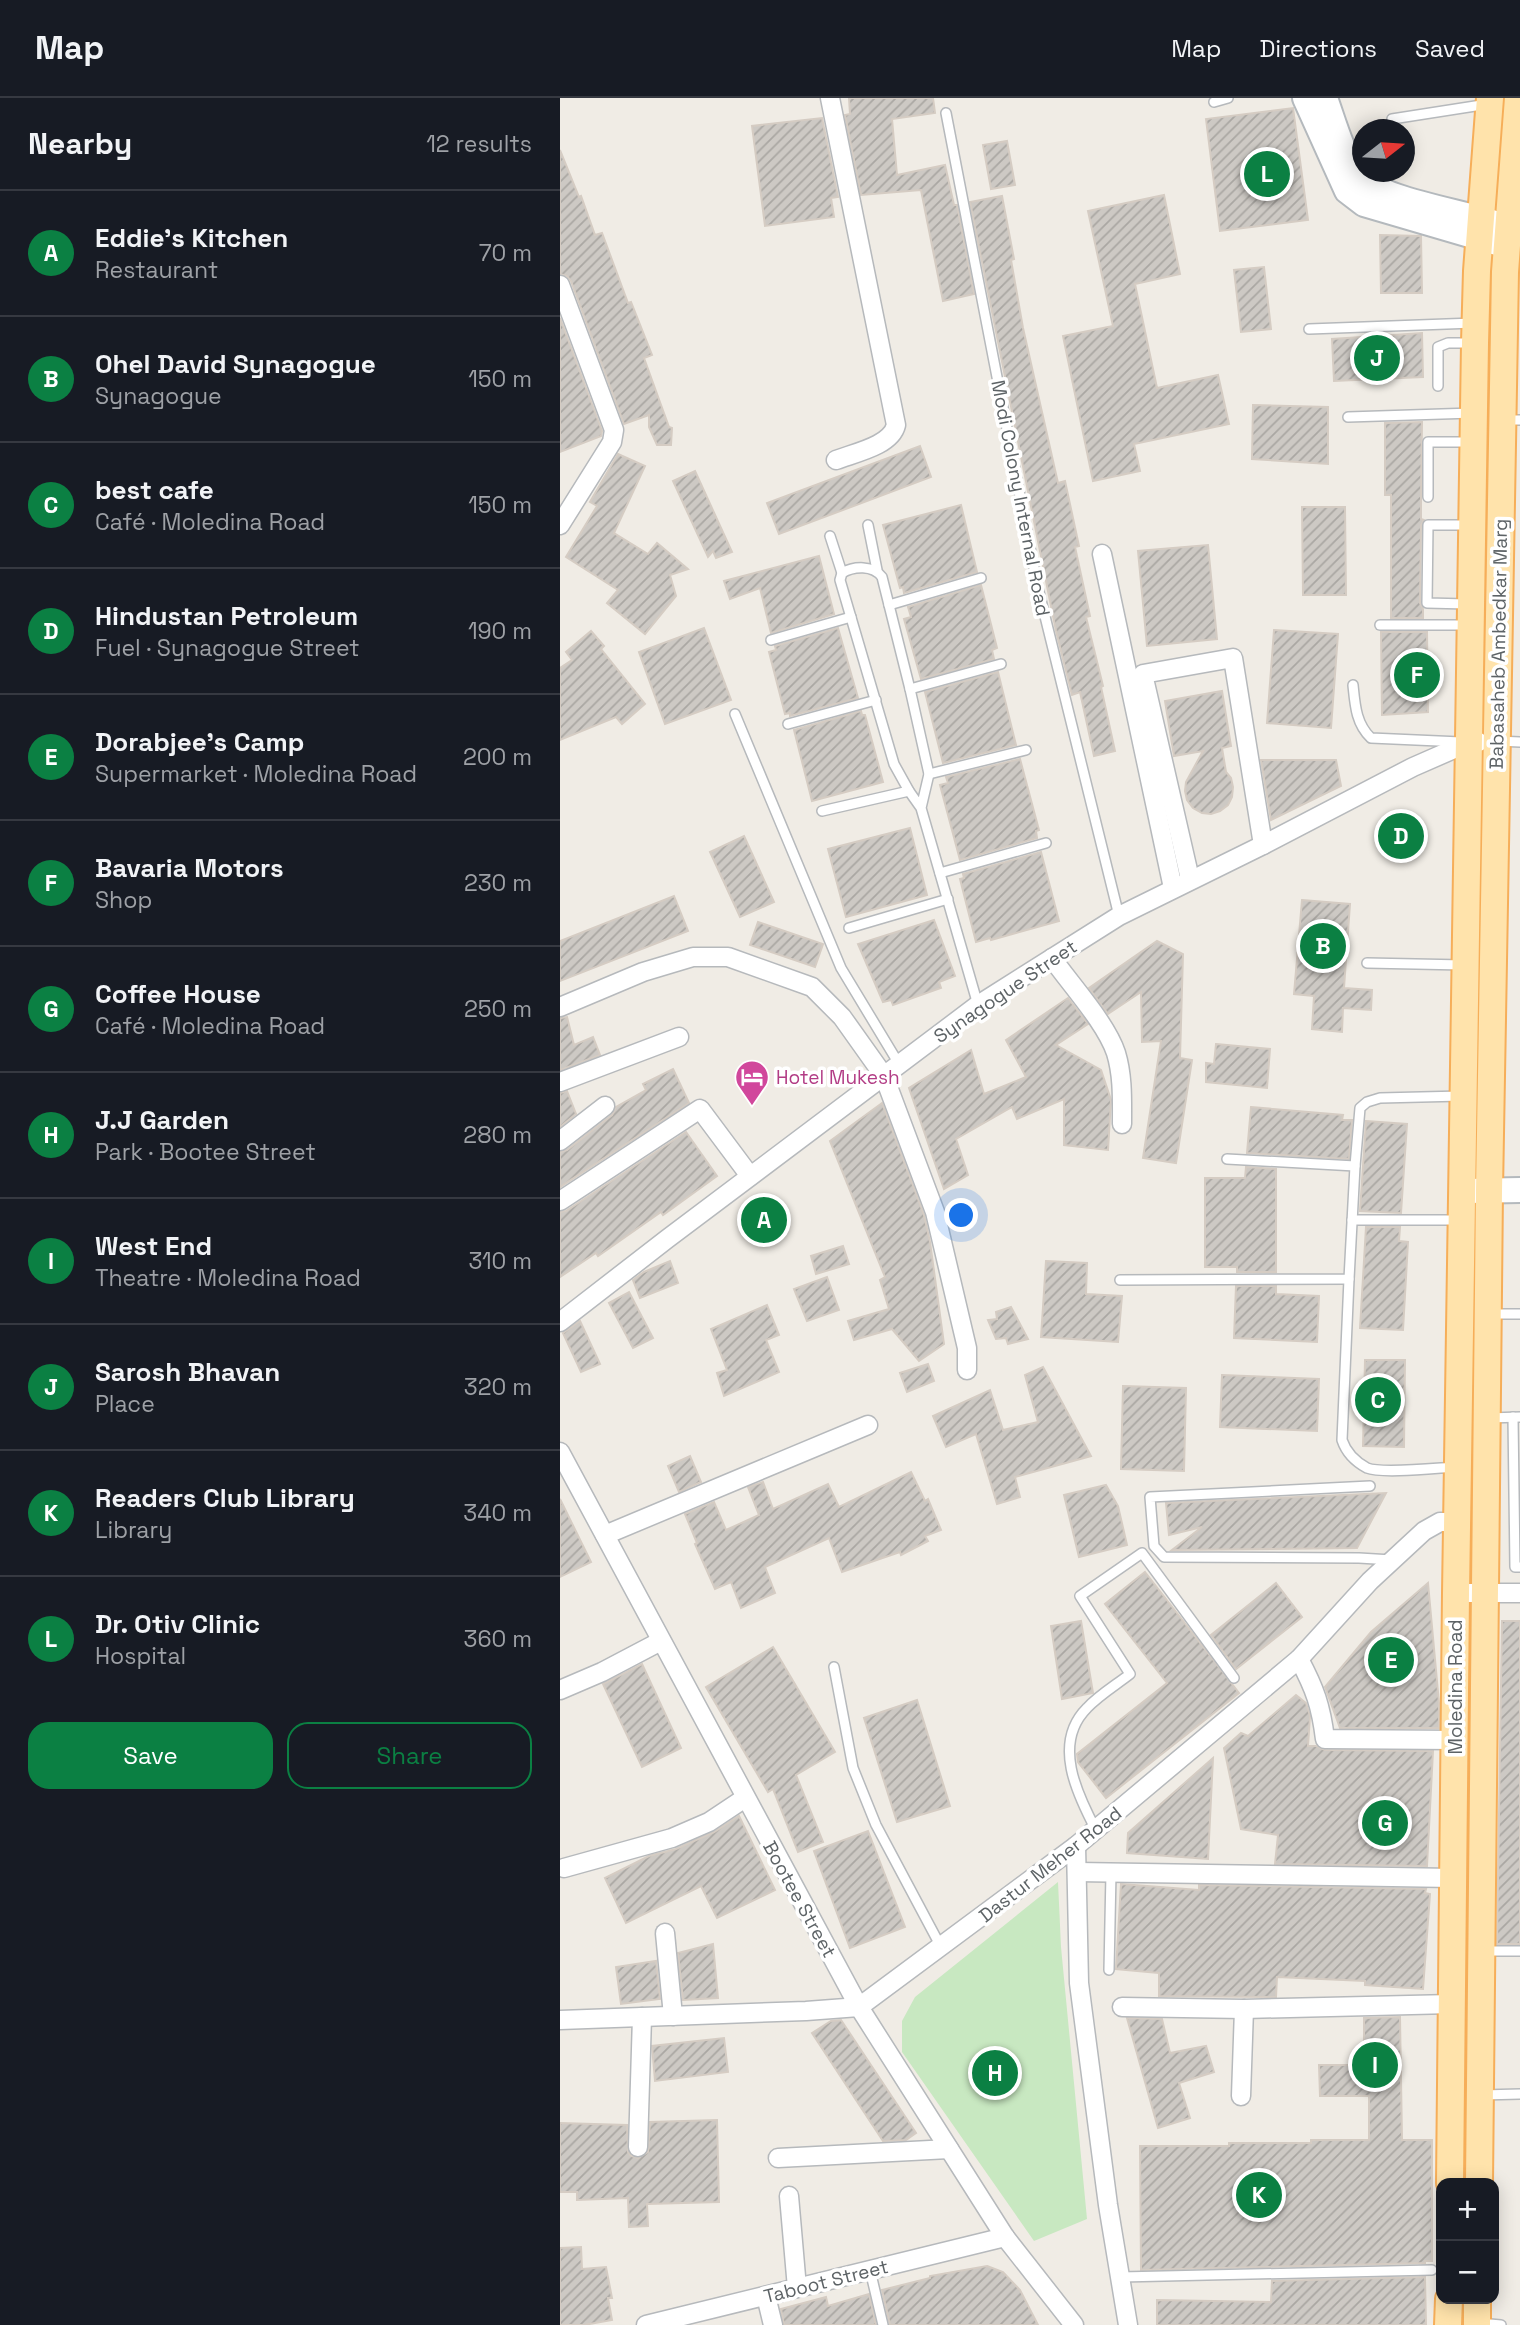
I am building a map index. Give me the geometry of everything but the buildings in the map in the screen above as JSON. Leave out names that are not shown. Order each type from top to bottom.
[{"type":"main road","points":[[1305,98],[1347,191],[1364,204],[1512,236]]},
{"type":"main road","points":[[1325,98],[1347,157],[1359,176],[1384,192],[1480,228]]},
{"type":"main road","name":"Babasaheb Ambedkar Marg","points":[[1489,1183],[1508,742],[1511,420],[1507,381],[1518,98]]},
{"type":"main road","name":"Babasaheb Ambedkar Marg","points":[[1462,1184],[1476,333],[1489,101]]},
{"type":"main road","points":[[1462,1184],[1489,1183],[1520,1175]]},
{"type":"main road","points":[[1489,1183],[1520,1190]]},
{"type":"main road","name":"Moledina Road","points":[[1479,2178],[1485,1593],[1506,1417],[1488,1314],[1489,1183]]},
{"type":"main road","name":"Moledina Road","points":[[1450,2178],[1462,1184]]},
{"type":"main road","points":[[1448,2325],[1449,2304]]},
{"type":"street","points":[[830,98],[895,425],[894,433],[884,440],[836,460]]},
{"type":"street","points":[[560,285],[614,430],[612,442],[560,525]]},
{"type":"street","points":[[1102,554],[1181,884]]},
{"type":"street","points":[[1181,884],[1143,674],[1233,658],[1263,845]]},
{"type":"street","name":"Synagogue Street","points":[[560,1322],[978,1005],[1119,916],[1413,767],[1470,742],[1508,742]]},
{"type":"street","points":[[560,1007],[643,972],[694,957],[728,957],[812,987],[842,1017],[884,1076],[935,1212],[967,1348],[967,1370]]},
{"type":"street","points":[[1052,958],[1109,1036],[1121,1074],[1122,1124]]},
{"type":"street","points":[[560,1082],[679,1037]]},
{"type":"street","points":[[560,1141],[605,1106]]},
{"type":"street","points":[[560,1201],[699,1109],[750,1176]]},
{"type":"street","points":[[606,1535],[868,1425]]},
{"type":"street","name":"Bootee Street","points":[[560,1452],[859,2007],[1006,2237],[1074,2325]]},
{"type":"street","name":"Dastur Meher Road","points":[[859,2007],[1076,1846],[1299,1659],[1392,1560],[1424,1531],[1440,1522],[1458,1522]]},
{"type":"street","points":[[1456,1594],[1520,1593]]},
{"type":"street","points":[[560,1690],[661,1641]]},
{"type":"street","points":[[1299,1659],[1321,1706],[1325,1739],[1455,1740]]},
{"type":"street","points":[[564,1868],[672,1838],[709,1822],[745,1798]]},
{"type":"street","points":[[1076,1846],[1079,1983],[1108,2205],[1128,2325]]},
{"type":"street","points":[[1077,1872],[1453,1878]]},
{"type":"street","points":[[665,1933],[673,2016]]},
{"type":"street","points":[[1122,2007],[1244,2009],[1452,2004]]},
{"type":"street","points":[[560,2020],[859,2007]]},
{"type":"street","points":[[1241,2096],[1244,2009]]},
{"type":"street","points":[[638,2147],[642,2017]]},
{"type":"street","points":[[778,2158],[949,2149]]},
{"type":"street","points":[[789,2196],[797,2288]]},
{"type":"street","name":"Taboot Street","points":[[646,2325],[1006,2237]]},
{"type":"street","points":[[766,2296],[774,2325]]},
{"type":"lane","points":[[1214,102],[1228,98]]},
{"type":"lane","points":[[1392,119],[1489,101]]},
{"type":"lane","name":"Modi Colony Internal Road","points":[[946,113],[1037,584],[1119,916]]},
{"type":"lane","points":[[1309,330],[1476,333]]},
{"type":"lane","points":[[1437,386],[1438,347],[1476,333]]},
{"type":"lane","points":[[1348,416],[1475,413]]},
{"type":"lane","points":[[1428,497],[1428,442],[1475,442]]},
{"type":"lane","points":[[868,525],[877,570],[911,689],[929,774],[921,808]]},
{"type":"lane","points":[[1472,614],[1427,603],[1427,525],[1473,525]]},
{"type":"lane","points":[[830,536],[842,573],[840,580],[894,764],[921,808],[978,1005]]},
{"type":"lane","points":[[842,573],[847,570],[877,570]]},
{"type":"lane","points":[[889,605],[981,578]]},
{"type":"lane","points":[[1380,625],[1472,614]]},
{"type":"lane","points":[[771,640],[851,617]]},
{"type":"lane","points":[[911,689],[1000,664]]},
{"type":"lane","points":[[1353,685],[1356,715],[1364,732],[1371,738],[1470,742]]},
{"type":"lane","points":[[788,724],[876,700]]},
{"type":"lane","points":[[735,714],[841,968],[900,1064]]},
{"type":"lane","points":[[929,774],[1026,750]]},
{"type":"lane","points":[[822,811],[909,791]]},
{"type":"lane","points":[[940,873],[1046,843]]},
{"type":"lane","points":[[849,928],[948,899]]},
{"type":"lane","points":[[1367,963],[1466,965]]},
{"type":"lane","points":[[1458,1467],[1370,1469],[1352,1457],[1342,1440],[1360,1108],[1363,1104],[1380,1098],[1464,1096]]},
{"type":"lane","points":[[1227,1159],[1355,1166]]},
{"type":"lane","points":[[1352,1220],[1461,1220]]},
{"type":"lane","points":[[1120,1280],[1349,1279]]},
{"type":"lane","points":[[1488,1314],[1520,1314]]},
{"type":"lane","points":[[1506,1417],[1515,1567],[1520,1567]]},
{"type":"lane","points":[[1370,1486],[1150,1497],[1154,1546],[1164,1557],[1392,1560]]},
{"type":"lane","points":[[1096,1830],[1080,1801],[1070,1771],[1069,1754],[1074,1728],[1085,1709],[1130,1674],[1080,1596],[1142,1553],[1234,1678]]},
{"type":"lane","points":[[834,1667],[853,1768],[876,1825],[941,1947]]},
{"type":"lane","points":[[1109,1970],[1111,1873]]},
{"type":"lane","points":[[1481,1951],[1520,1951]]},
{"type":"lane","points":[[1480,2095],[1520,2094]]},
{"type":"lane","points":[[870,2270],[883,2325]]},
{"type":"lane","points":[[1121,2277],[1432,2270]]},
{"type":"green space","points":[[1058,1882],[1061,1947],[1087,2219],[1034,2241],[902,2052],[902,2021],[915,1997]]},
{"type":"place","name":"Dr. Otiv Clinic","points":[[1267,174]]},
{"type":"place","name":"Sarosh Bhavan","points":[[1377,358]]},
{"type":"place","name":"Bavaria Motors","points":[[1417,675]]},
{"type":"place","name":"Hindustan Petroleum","points":[[1401,836]]},
{"type":"place","name":"Ohel David Synagogue","points":[[1323,946]]},
{"type":"place","name":"Hotel Mukesh","points":[[752,1107]]},
{"type":"place","name":"Eddie's Kitchen","points":[[764,1220]]},
{"type":"place","name":"best cafe","points":[[1378,1400]]},
{"type":"place","name":"Dorabjee's Camp","points":[[1391,1660]]},
{"type":"place","name":"Coffee House","points":[[1385,1823]]},
{"type":"place","name":"West End","points":[[1375,2065]]},
{"type":"place","name":"J.J Garden","points":[[995,2073]]},
{"type":"place","name":"Readers Club Library","points":[[1259,2195]]}]
